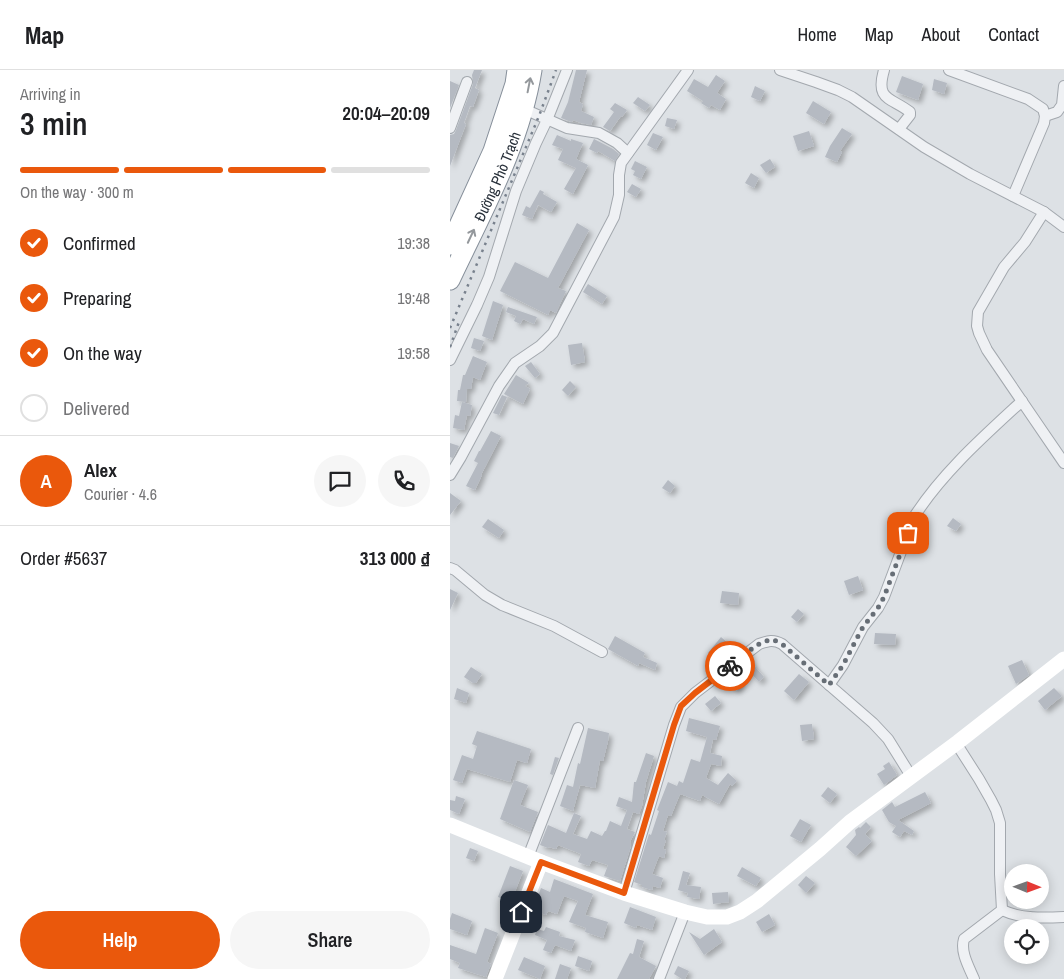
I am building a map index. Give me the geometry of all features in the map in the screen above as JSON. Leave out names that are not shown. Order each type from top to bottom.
[{"type":"highway","name":"Đường Phò Trạch","points":[[450,280],[500,154],[516,84],[517,70]]},
{"type":"highway","name":"Đường Phò Trạch","points":[[450,245],[455,222],[500,154],[524,109],[532,70]]},
{"type":"main road","points":[[450,825],[535,860],[624,893],[684,912],[707,917],[733,915],[748,908],[770,892],[850,822],[1064,659]]},
{"type":"main road","points":[[495,979],[535,860]]},
{"type":"street","points":[[450,360],[489,277],[516,192],[566,70]]},
{"type":"street","points":[[450,475],[499,386],[515,363],[540,346],[552,333],[614,217],[619,194],[621,163],[688,70]]},
{"type":"street","points":[[780,70],[852,96],[924,147],[970,174],[1044,212],[1064,227]]},
{"type":"street","points":[[884,70],[881,85],[885,96],[910,112],[910,115],[899,130]]},
{"type":"street","points":[[949,70],[1028,100],[1042,109],[1045,116],[1044,123],[1013,196]]},
{"type":"street","points":[[450,128],[467,82]]},
{"type":"street","points":[[1045,116],[1057,112],[1062,104],[1064,86]]},
{"type":"street","points":[[524,109],[567,128],[599,133],[617,143],[628,153]]},
{"type":"street","points":[[1044,212],[1025,242],[1004,267],[978,312],[977,326],[988,350],[1064,463]]},
{"type":"street","points":[[829,685],[843,665],[863,627],[884,597],[914,517],[921,506],[978,441],[1022,401]]},
{"type":"street","points":[[450,568],[485,595],[502,605],[554,626],[602,652]]},
{"type":"street","points":[[624,893],[681,706],[759,644],[768,640],[775,640],[782,644],[873,723],[888,738],[912,776]]},
{"type":"street","points":[[535,860],[578,728]]},
{"type":"street","points":[[956,743],[983,786],[996,810],[1000,823],[1002,910]]},
{"type":"street","points":[[1002,910],[1018,916],[1064,917]]},
{"type":"street","points":[[974,979],[963,951],[962,944],[964,939],[1002,910]]},
{"type":"street","points":[[659,979],[684,912]]},
{"type":"building","points":[[474,70],[482,70],[475,88],[479,90],[473,107],[470,106],[464,123],[466,124],[450,166],[450,135],[454,134],[456,130],[473,84],[472,75]]},
{"type":"building","points":[[576,70],[587,70],[579,102],[583,104],[581,111],[594,117],[591,125],[561,118],[568,102]]},
{"type":"building","points":[[716,75],[725,81],[717,93],[726,99],[720,110],[711,105],[709,108],[701,103],[703,101],[687,91],[694,79],[708,87]]},
{"type":"building","points":[[902,76],[923,84],[918,100],[896,92]]},
{"type":"building","points":[[934,79],[947,83],[944,94],[932,90]]},
{"type":"building","points":[[450,81],[459,85],[450,108]]},
{"type":"building","points":[[755,86],[765,91],[760,101],[751,97]]},
{"type":"building","points":[[638,97],[650,105],[645,111],[633,103]]},
{"type":"building","points":[[813,101],[831,112],[824,124],[806,113]]},
{"type":"building","points":[[615,103],[627,110],[610,131],[603,127],[614,112],[610,109]]},
{"type":"building","points":[[667,118],[677,120],[674,129],[665,126]]},
{"type":"building","points":[[842,128],[852,134],[840,151],[842,152],[837,162],[825,157]]},
{"type":"building","points":[[809,131],[814,146],[798,151],[793,136]]},
{"type":"building","points":[[653,133],[663,137],[656,150],[647,145]]},
{"type":"building","points":[[557,135],[571,141],[571,139],[583,143],[576,159],[588,165],[573,194],[564,189],[576,168],[558,160],[563,149],[552,145]]},
{"type":"building","points":[[594,139],[619,154],[615,161],[598,151],[597,153],[589,149]]},
{"type":"building","points":[[770,159],[775,167],[766,173],[760,165]]},
{"type":"building","points":[[635,161],[647,167],[641,179],[633,175],[635,171],[631,169]]},
{"type":"building","points":[[751,173],[759,178],[754,188],[745,183]]},
{"type":"building","points":[[632,184],[641,189],[636,197],[627,192]]},
{"type":"building","points":[[540,190],[544,192],[543,194],[557,202],[551,212],[538,205],[532,219],[522,215],[526,206],[530,208]]},
{"type":"building","points":[[577,223],[589,230],[558,288],[566,291],[556,313],[550,310],[548,315],[500,291],[515,262],[548,278]]},
{"type":"building","points":[[588,284],[607,296],[602,304],[583,292]]},
{"type":"building","points":[[493,301],[503,305],[492,340],[482,336]]},
{"type":"building","points":[[508,307],[537,317],[534,324],[523,319],[520,324],[514,321],[516,316],[506,312]]},
{"type":"building","points":[[474,338],[484,341],[480,351],[471,348]]},
{"type":"building","points":[[582,343],[585,362],[571,365],[568,345]]},
{"type":"building","points":[[473,356],[487,362],[480,380],[473,377],[471,389],[467,389],[466,402],[457,401],[463,375],[465,375]]},
{"type":"building","points":[[531,362],[540,374],[535,378],[525,366]]},
{"type":"building","points":[[516,375],[529,383],[525,386],[530,389],[523,404],[504,394]]},
{"type":"building","points":[[570,381],[576,387],[568,396],[562,390]]},
{"type":"building","points":[[502,395],[507,397],[499,415],[493,413]]},
{"type":"building","points":[[462,402],[472,405],[470,416],[467,415],[464,430],[453,428],[455,415],[459,416]]},
{"type":"building","points":[[491,431],[501,436],[475,490],[466,486],[478,463],[474,461]]},
{"type":"building","points":[[450,443],[459,446],[453,458],[450,457]]},
{"type":"building","points":[[668,480],[675,486],[670,493],[662,488]]},
{"type":"building","points":[[450,493],[461,501],[450,515]]},
{"type":"building","points":[[953,518],[961,524],[956,531],[947,526]]},
{"type":"building","points":[[488,519],[504,530],[499,538],[482,527]]},
{"type":"building","points":[[858,576],[863,590],[849,595],[844,581]]},
{"type":"building","points":[[450,589],[458,593],[450,610]]},
{"type":"building","points":[[722,591],[739,593],[738,605],[720,603]]},
{"type":"building","points":[[798,609],[804,614],[797,622],[791,617]]},
{"type":"building","points":[[875,633],[896,634],[895,645],[874,644]]},
{"type":"building","points":[[615,636],[645,653],[643,657],[657,663],[655,670],[639,663],[638,666],[608,649]]},
{"type":"building","points":[[721,637],[729,644],[717,660],[708,653]]},
{"type":"building","points":[[749,660],[764,677],[759,682],[744,665]]},
{"type":"building","points":[[1022,660],[1029,675],[1016,684],[1008,666]]},
{"type":"building","points":[[471,667],[482,674],[476,683],[464,677]]},
{"type":"building","points":[[799,674],[809,682],[794,700],[784,691]]},
{"type":"building","points":[[734,678],[742,684],[736,691],[729,684]]},
{"type":"building","points":[[457,688],[469,693],[466,703],[454,699]]},
{"type":"building","points":[[1054,688],[1062,696],[1045,710],[1038,701]]},
{"type":"building","points":[[715,696],[721,703],[711,711],[705,704]]},
{"type":"building","points":[[689,718],[720,726],[716,740],[713,739],[710,753],[722,756],[721,766],[711,764],[706,778],[718,785],[728,773],[737,781],[732,786],[730,784],[719,804],[702,795],[700,801],[680,794],[671,816],[668,815],[663,831],[667,832],[664,840],[666,840],[663,849],[666,850],[664,858],[659,856],[652,874],[663,878],[660,888],[653,886],[652,890],[634,882],[649,834],[651,835],[659,811],[657,810],[668,782],[677,786],[679,781],[683,783],[691,759],[700,762],[707,737],[686,731]]},
{"type":"building","points":[[812,724],[814,739],[802,741],[800,725]]},
{"type":"building","points":[[588,728],[609,733],[608,741],[603,761],[600,760],[595,788],[580,785],[573,811],[560,806],[567,785],[573,787]]},
{"type":"building","points":[[477,731],[531,749],[527,763],[517,760],[510,782],[467,769],[462,783],[453,780],[462,755],[473,759],[477,746],[472,744]]},
{"type":"building","points":[[646,753],[654,756],[646,782],[642,806],[639,814],[633,812],[627,829],[635,832],[630,842],[631,846],[620,881],[604,876],[608,865],[592,860],[589,866],[578,862],[581,854],[558,845],[556,849],[540,845],[548,825],[566,833],[574,813],[581,816],[573,834],[587,839],[591,831],[602,836],[610,821],[621,826],[627,810],[616,806],[619,797],[632,802],[634,782],[636,782]]},
{"type":"building","points":[[555,757],[559,758],[553,775],[550,774]]},
{"type":"building","points":[[889,762],[897,775],[884,785],[877,774],[885,769],[883,766]]},
{"type":"building","points":[[514,780],[528,785],[520,805],[538,812],[530,832],[500,819]]},
{"type":"building","points":[[828,787],[837,794],[830,803],[821,796]]},
{"type":"building","points":[[925,792],[931,803],[898,820],[914,831],[912,835],[904,831],[900,837],[892,832],[896,826],[889,822],[882,810],[892,802],[895,807]]},
{"type":"building","points":[[456,796],[465,799],[459,814],[450,810],[450,800],[455,801]]},
{"type":"building","points":[[800,819],[811,825],[801,842],[790,836]]},
{"type":"building","points":[[866,822],[871,827],[865,834],[872,841],[856,856],[846,847],[856,835],[855,830]]},
{"type":"building","points":[[470,848],[478,851],[474,861],[466,858]]},
{"type":"building","points":[[510,866],[523,871],[511,902],[498,897]]},
{"type":"building","points":[[742,867],[761,878],[756,886],[737,876]]},
{"type":"building","points":[[683,871],[690,873],[686,885],[701,887],[699,899],[687,897],[688,893],[678,890]]},
{"type":"building","points":[[806,876],[815,883],[806,893],[798,885]]},
{"type":"building","points":[[554,879],[593,894],[585,915],[608,922],[603,938],[585,932],[586,928],[569,922],[578,901],[564,896],[557,914],[548,911],[546,915],[536,911],[540,902],[536,901],[541,888],[550,892]]},
{"type":"building","points":[[728,892],[729,902],[713,904],[712,893]]},
{"type":"building","points":[[505,907],[512,910],[507,923],[500,919]]},
{"type":"building","points":[[630,907],[656,917],[652,930],[637,925],[636,928],[624,923]]},
{"type":"building","points":[[452,913],[472,921],[467,935],[450,929]]},
{"type":"building","points":[[769,914],[775,925],[762,932],[756,922]]},
{"type":"building","points":[[546,927],[560,932],[559,936],[575,940],[571,951],[555,945],[551,953],[543,950],[547,940],[535,935],[537,929],[544,931]]},
{"type":"building","points":[[485,928],[498,933],[487,962],[491,964],[486,977],[458,968],[460,963],[450,959],[450,945],[476,954]]},
{"type":"building","points":[[714,929],[722,942],[704,955],[689,932],[700,939]]},
{"type":"building","points":[[637,939],[644,941],[639,957],[656,966],[649,979],[617,979],[630,953],[633,954]]},
{"type":"building","points":[[578,956],[592,961],[589,971],[575,966]]},
{"type":"building","points":[[524,957],[545,966],[540,979],[518,970]]},
{"type":"building","points":[[560,964],[571,968],[567,979],[555,979]]},
{"type":"building","points":[[678,966],[689,971],[685,979],[674,974]]},
{"type":"railway","points":[[450,328],[539,116],[556,70]]},
{"type":"railway","points":[[450,347],[460,319]]},
{"type":"way so far","points":[[730,666],[759,644],[768,640],[775,640],[829,685],[843,665],[863,627],[884,597],[908,533]]},
{"type":"route","points":[[521,912],[541,862],[624,893],[681,706],[730,666]]}]
